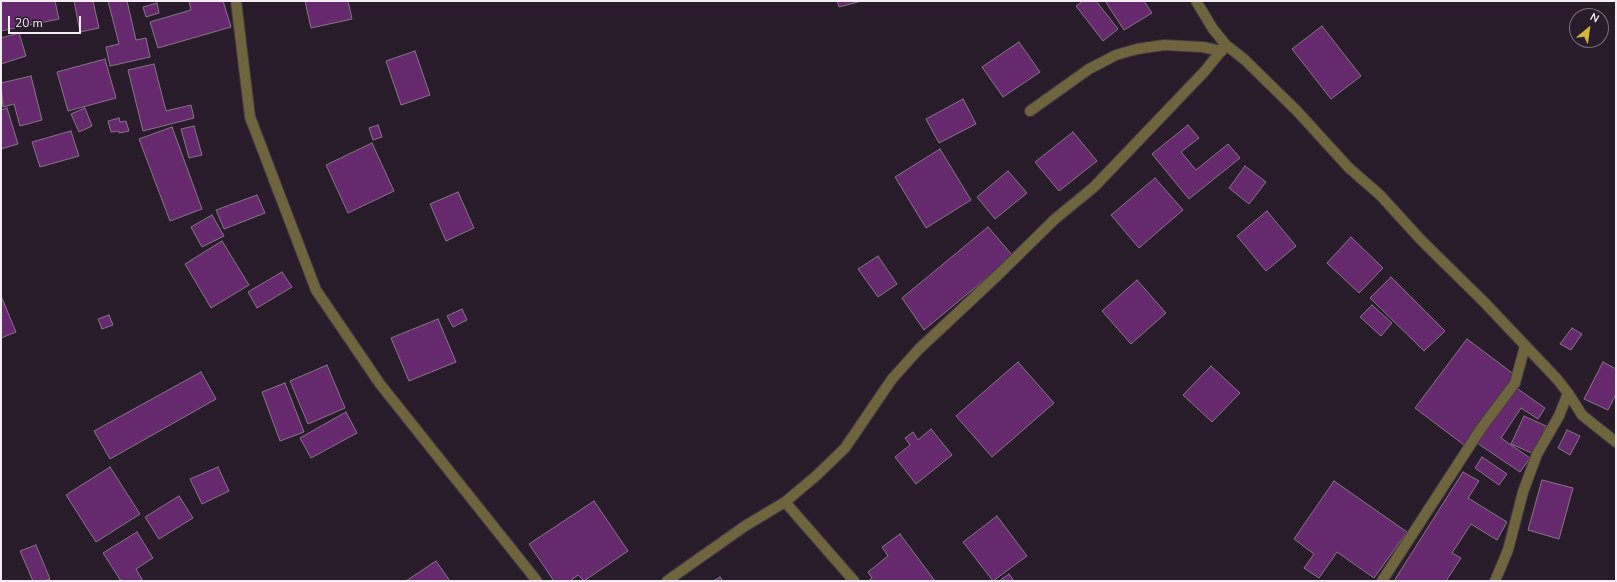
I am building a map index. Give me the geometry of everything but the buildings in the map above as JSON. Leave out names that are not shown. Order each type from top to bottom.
[{"type":"street","points":[[236,1],[250,117],[316,290],[380,384],[537,581]]},
{"type":"street","points":[[1196,1],[1224,48]]},
{"type":"street","points":[[1030,111],[1089,69],[1116,55],[1137,49],[1164,45],[1224,48],[1244,60],[1296,111],[1349,168],[1380,195],[1420,240],[1484,302],[1568,392],[1582,415],[1616,442]]},
{"type":"street","points":[[667,581],[745,526],[785,502],[816,476],[845,448],[892,380],[919,349],[988,285],[1055,219],[1094,187],[1224,48]]},
{"type":"street","points":[[1382,581],[1480,430],[1515,383],[1525,346]]},
{"type":"street","points":[[1494,581],[1508,550],[1524,492],[1537,454],[1559,416],[1568,392]]},
{"type":"street","points":[[785,502],[854,581]]}]
